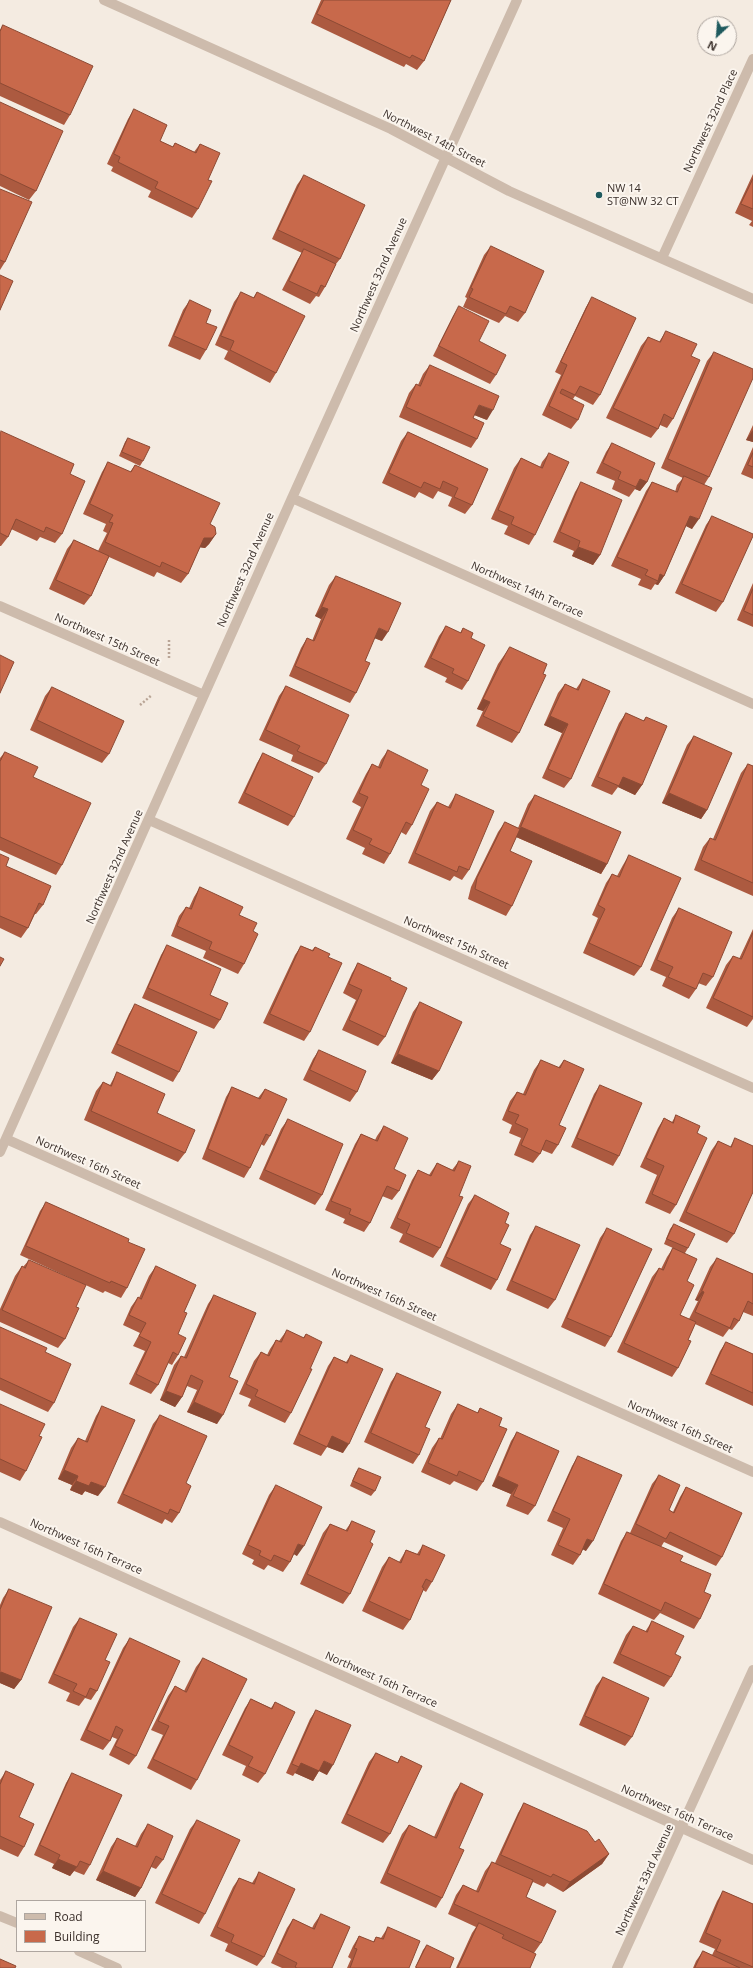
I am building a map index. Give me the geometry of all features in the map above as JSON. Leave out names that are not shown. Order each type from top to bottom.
[{"type":"street","name":"Northwest 14th Street","points":[[104,0],[391,129],[509,191],[753,299]]},
{"type":"street","name":"Northwest 32nd Avenue","points":[[0,1152],[292,498],[517,0]]},
{"type":"street","name":"Northwest 32nd Place","points":[[662,258],[753,58]]},
{"type":"street","name":"Northwest 14th Terrace","points":[[292,498],[753,704]]},
{"type":"street","name":"Northwest 15th Street","points":[[0,606],[204,695]]},
{"type":"street","name":"Northwest 15th Street","points":[[149,820],[753,1088]]},
{"type":"street","name":"Northwest 16th Street","points":[[6,1139],[753,1472]]},
{"type":"street","name":"Northwest 16th Terrace","points":[[0,1522],[753,1860]]},
{"type":"street","name":"Northwest 33rd Avenue","points":[[617,1968],[753,1670]]},
{"type":"street","points":[[0,1916],[16,1923]]},
{"type":"street","points":[[81,1952],[117,1968]]},
{"type":"path","points":[[169,640],[169,658]]},
{"type":"path","points":[[140,705],[152,694]]},
{"type":"building","points":[[324,0],[451,0],[424,61],[412,55],[410,58],[317,14]]},
{"type":"building","points":[[3,25],[93,66],[70,115],[0,83],[0,32]]},
{"type":"building","points":[[0,102],[63,131],[36,191],[0,174]]},
{"type":"building","points":[[134,109],[167,125],[160,141],[173,147],[175,143],[196,153],[200,144],[220,153],[208,180],[212,181],[198,209],[155,188],[158,182],[118,162],[120,157],[114,154]]},
{"type":"building","points":[[304,175],[365,205],[340,259],[278,230]]},
{"type":"building","points":[[753,179],[753,209],[741,204]]},
{"type":"building","points":[[0,189],[32,202],[5,262],[0,260]]},
{"type":"building","points":[[491,246],[544,271],[525,313],[510,306],[506,314],[469,297],[473,289],[471,288]]},
{"type":"building","points":[[304,249],[336,264],[325,287],[321,285],[317,294],[289,281]]},
{"type":"building","points":[[0,275],[13,281],[0,310]]},
{"type":"building","points":[[241,292],[254,298],[257,292],[305,316],[276,373],[230,350],[234,341],[221,336]]},
{"type":"building","points":[[592,297],[636,318],[600,395],[580,386],[575,395],[562,389],[560,393],[584,405],[578,420],[549,406],[567,365],[561,362]]},
{"type":"building","points":[[190,300],[211,310],[206,323],[217,327],[206,350],[174,336]]},
{"type":"building","points":[[459,306],[489,321],[479,341],[506,355],[496,375],[439,346]]},
{"type":"building","points":[[666,331],[697,344],[691,356],[700,360],[673,419],[664,414],[658,429],[613,408],[648,337],[660,342]]},
{"type":"building","points":[[714,352],[753,369],[753,378],[709,477],[668,459]]},
{"type":"building","points":[[430,365],[499,396],[493,410],[479,405],[473,418],[484,423],[477,439],[406,407],[416,384],[420,386]]},
{"type":"building","points":[[1,431],[74,464],[70,474],[85,481],[62,534],[46,527],[44,532],[16,519],[8,537],[0,533]]},
{"type":"building","points":[[408,432],[488,469],[472,505],[454,497],[458,488],[443,481],[440,489],[424,482],[421,488],[389,473]]},
{"type":"building","points":[[128,438],[150,447],[143,461],[122,452]]},
{"type":"building","points":[[612,443],[655,463],[647,482],[640,479],[636,487],[618,479],[621,472],[603,463]]},
{"type":"building","points":[[549,453],[569,462],[535,535],[511,524],[514,517],[498,510],[521,458],[542,468]]},
{"type":"building","points":[[753,453],[753,467],[748,465]]},
{"type":"building","points":[[108,462],[131,472],[135,465],[220,503],[210,524],[215,527],[216,534],[212,538],[204,538],[188,574],[162,562],[160,567],[105,542],[113,523],[109,522],[113,515],[90,504]]},
{"type":"building","points":[[684,476],[712,488],[699,519],[690,516],[664,576],[660,574],[658,581],[645,575],[648,570],[617,557],[652,482],[677,492]]},
{"type":"building","points":[[581,482],[622,500],[600,555],[578,547],[580,541],[560,532]]},
{"type":"building","points":[[712,516],[753,534],[723,602],[682,584]]},
{"type":"building","points":[[74,540],[109,556],[91,596],[56,580]]},
{"type":"building","points":[[336,576],[401,603],[388,632],[379,628],[365,661],[370,663],[356,693],[295,666],[307,638],[314,641],[328,609],[322,607]]},
{"type":"building","points":[[753,589],[753,615],[744,611]]},
{"type":"building","points":[[446,626],[461,633],[463,628],[473,633],[471,638],[485,645],[468,681],[452,673],[454,669],[431,658]]},
{"type":"building","points":[[510,647],[547,664],[543,674],[546,675],[519,733],[483,716],[490,702],[483,699]]},
{"type":"building","points":[[0,655],[14,662],[0,693]]},
{"type":"building","points":[[583,679],[610,691],[571,779],[548,769],[568,724],[550,716],[565,684],[578,690]]},
{"type":"building","points":[[286,686],[349,715],[326,764],[297,751],[300,746],[266,730]]},
{"type":"building","points":[[52,687],[124,721],[109,754],[37,720]]},
{"type":"building","points":[[626,713],[644,721],[646,717],[667,726],[642,785],[623,777],[619,786],[598,777]]},
{"type":"building","points":[[694,736],[732,753],[707,810],[669,793]]},
{"type":"building","points":[[388,750],[428,770],[421,785],[429,789],[412,825],[406,822],[390,854],[369,844],[372,839],[353,830],[368,797],[359,793],[372,764],[380,768]]},
{"type":"building","points":[[5,752],[38,767],[33,777],[91,803],[62,865],[0,837],[0,762]]},
{"type":"building","points":[[263,753],[313,777],[294,817],[245,793]]},
{"type":"building","points":[[748,764],[753,766],[753,883],[701,860],[710,838],[715,840]]},
{"type":"building","points":[[456,794],[494,811],[469,870],[459,866],[457,872],[415,853],[437,802],[450,808]]},
{"type":"building","points":[[535,795],[621,832],[607,864],[521,827]]},
{"type":"building","points":[[505,822],[520,829],[510,851],[532,861],[512,906],[475,889],[477,878]]},
{"type":"building","points":[[0,854],[9,858],[6,866],[51,886],[43,905],[39,903],[28,928],[0,916]]},
{"type":"building","points":[[629,855],[681,878],[641,967],[589,943],[605,909],[598,905],[612,874],[619,877]]},
{"type":"building","points":[[200,887],[243,907],[239,915],[257,923],[253,931],[258,934],[244,964],[209,949],[212,942],[177,926],[186,907],[191,909]]},
{"type":"building","points":[[679,908],[732,932],[713,977],[703,973],[696,989],[668,977],[673,967],[657,960]]},
{"type":"building","points":[[753,933],[753,1017],[713,998],[733,956],[741,959]]},
{"type":"building","points":[[167,945],[221,969],[210,995],[228,1003],[220,1020],[148,988]]},
{"type":"building","points":[[301,946],[313,951],[315,947],[330,954],[328,957],[342,963],[310,1032],[270,1014]]},
{"type":"building","points":[[0,957],[4,959],[0,966]]},
{"type":"building","points":[[358,963],[391,978],[390,980],[407,988],[385,1037],[349,1020],[362,990],[349,984]]},
{"type":"building","points":[[420,1002],[462,1022],[439,1071],[398,1054]]},
{"type":"building","points":[[135,1004],[197,1032],[179,1072],[117,1044]]},
{"type":"building","points":[[319,1050],[366,1071],[357,1092],[310,1070]]},
{"type":"building","points":[[541,1060],[560,1068],[564,1060],[584,1069],[559,1125],[566,1128],[558,1145],[546,1140],[540,1154],[521,1145],[528,1129],[515,1123],[519,1115],[508,1111],[517,1092],[525,1095]]},
{"type":"building","points":[[117,1072],[165,1094],[157,1113],[195,1130],[185,1153],[91,1111],[103,1082],[111,1086]]},
{"type":"building","points":[[600,1085],[642,1103],[619,1156],[577,1138]]},
{"type":"building","points":[[232,1087],[260,1099],[265,1089],[287,1099],[270,1136],[266,1134],[250,1168],[208,1149]]},
{"type":"building","points":[[676,1115],[700,1126],[697,1133],[707,1138],[676,1205],[652,1194],[664,1166],[646,1158],[664,1118],[673,1123]]},
{"type":"building","points":[[288,1119],[343,1144],[322,1195],[265,1170]]},
{"type":"building","points":[[384,1126],[408,1138],[394,1169],[406,1175],[399,1191],[387,1186],[370,1223],[349,1214],[351,1209],[331,1201],[361,1134],[377,1141]]},
{"type":"building","points":[[735,1138],[753,1146],[753,1192],[734,1234],[686,1212],[718,1141],[731,1147]]},
{"type":"building","points":[[459,1161],[471,1166],[459,1196],[463,1197],[440,1248],[406,1233],[410,1224],[397,1218],[418,1170],[431,1176],[437,1163],[454,1171]]},
{"type":"building","points":[[475,1195],[509,1213],[505,1223],[509,1225],[500,1244],[511,1249],[497,1280],[446,1257]]},
{"type":"building","points":[[46,1202],[129,1239],[128,1242],[145,1249],[127,1288],[111,1281],[110,1283],[26,1246]]},
{"type":"building","points":[[674,1224],[695,1234],[688,1248],[667,1239]]},
{"type":"building","points":[[536,1226],[580,1245],[555,1300],[512,1281]]},
{"type":"building","points":[[607,1228],[652,1249],[611,1337],[567,1318]]},
{"type":"building","points":[[673,1248],[697,1259],[687,1281],[694,1285],[680,1315],[696,1322],[688,1340],[691,1341],[678,1368],[624,1343],[659,1268],[663,1270]]},
{"type":"building","points":[[717,1258],[753,1274],[753,1304],[748,1301],[739,1321],[734,1318],[730,1328],[695,1312],[704,1292],[702,1291]]},
{"type":"building","points":[[29,1260],[86,1285],[76,1307],[79,1308],[65,1339],[2,1310],[22,1266],[25,1268]]},
{"type":"building","points":[[156,1266],[196,1285],[184,1312],[187,1313],[178,1334],[186,1338],[178,1355],[173,1352],[158,1385],[136,1374],[151,1342],[139,1336],[146,1323],[129,1315],[138,1297],[141,1299]]},
{"type":"building","points":[[214,1295],[256,1313],[229,1377],[238,1381],[223,1415],[194,1402],[203,1381],[191,1375],[182,1397],[166,1391],[181,1356],[186,1358]]},
{"type":"building","points":[[0,1327],[47,1348],[45,1352],[71,1364],[54,1403],[0,1378]]},
{"type":"building","points":[[287,1330],[304,1338],[306,1334],[322,1342],[310,1369],[312,1369],[291,1413],[255,1396],[258,1390],[246,1384],[261,1352],[269,1356],[276,1340],[281,1342]]},
{"type":"building","points":[[726,1342],[753,1354],[753,1393],[711,1374]]},
{"type":"building","points":[[351,1355],[383,1369],[349,1444],[332,1436],[327,1447],[299,1434],[334,1357],[347,1363]]},
{"type":"building","points":[[397,1373],[441,1392],[425,1427],[430,1429],[419,1455],[371,1433]]},
{"type":"building","points":[[0,1404],[45,1424],[39,1436],[42,1437],[26,1471],[0,1459]]},
{"type":"building","points":[[458,1404],[478,1413],[480,1408],[502,1418],[499,1426],[507,1429],[483,1482],[459,1471],[457,1476],[428,1463],[439,1438],[442,1439]]},
{"type":"building","points":[[102,1406],[135,1420],[105,1487],[91,1482],[89,1486],[76,1481],[78,1476],[64,1470],[78,1438],[87,1442]]},
{"type":"building","points":[[160,1415],[207,1436],[186,1483],[191,1486],[179,1513],[170,1509],[168,1514],[123,1494]]},
{"type":"building","points":[[517,1432],[559,1451],[535,1506],[513,1496],[518,1485],[498,1476]]},
{"type":"building","points":[[578,1456],[622,1475],[593,1541],[587,1539],[580,1555],[558,1545],[570,1519],[553,1511]]},
{"type":"building","points":[[359,1468],[381,1477],[375,1491],[353,1481]]},
{"type":"building","points":[[659,1475],[680,1485],[669,1510],[674,1513],[686,1487],[742,1513],[722,1557],[670,1532],[666,1539],[636,1524]]},
{"type":"building","points":[[276,1485],[322,1507],[304,1546],[298,1544],[290,1562],[274,1555],[271,1561],[259,1555],[261,1551],[248,1545]]},
{"type":"building","points":[[352,1521],[375,1531],[370,1542],[373,1544],[350,1594],[307,1574],[330,1524],[347,1531]]},
{"type":"building","points":[[627,1532],[683,1556],[680,1561],[711,1574],[704,1592],[711,1595],[700,1619],[665,1602],[661,1611],[604,1584]]},
{"type":"building","points":[[423,1545],[445,1555],[432,1582],[426,1579],[422,1587],[424,1588],[410,1620],[369,1601],[389,1557],[401,1563],[406,1550],[419,1555]]},
{"type":"building","points":[[9,1589],[52,1607],[21,1680],[1,1672],[0,1674],[0,1610]]},
{"type":"building","points":[[80,1618],[117,1634],[105,1660],[110,1662],[97,1691],[90,1688],[86,1697],[73,1691],[77,1684],[54,1674]]},
{"type":"building","points":[[652,1621],[684,1636],[675,1654],[681,1657],[671,1677],[620,1654],[633,1626],[647,1632]]},
{"type":"building","points":[[130,1638],[180,1661],[136,1756],[115,1746],[123,1730],[116,1726],[110,1741],[87,1730]]},
{"type":"building","points":[[203,1658],[247,1679],[197,1780],[153,1759],[169,1726],[158,1721],[175,1686],[186,1692]]},
{"type":"building","points":[[603,1677],[649,1698],[632,1737],[585,1716]]},
{"type":"building","points":[[251,1699],[272,1709],[275,1702],[295,1712],[265,1774],[248,1766],[253,1757],[229,1745]]},
{"type":"building","points":[[316,1710],[351,1725],[333,1765],[324,1761],[319,1771],[301,1763],[299,1767],[292,1764]]},
{"type":"building","points":[[376,1753],[398,1763],[401,1756],[422,1766],[390,1834],[347,1814]]},
{"type":"building","points":[[6,1771],[34,1784],[19,1817],[34,1824],[24,1847],[0,1836],[0,1785]]},
{"type":"building","points":[[72,1773],[122,1795],[90,1865],[80,1861],[77,1867],[58,1859],[60,1855],[40,1845]]},
{"type":"building","points":[[461,1783],[483,1794],[459,1848],[464,1850],[442,1898],[387,1873],[409,1825],[436,1838]]},
{"type":"building","points":[[524,1803],[587,1831],[595,1842],[599,1839],[609,1854],[570,1882],[553,1874],[551,1877],[501,1855]]},
{"type":"building","points":[[197,1820],[240,1840],[205,1914],[162,1894]]},
{"type":"building","points":[[148,1824],[173,1836],[163,1860],[156,1856],[141,1888],[103,1871],[117,1838],[137,1847]]},
{"type":"building","points":[[492,1862],[533,1880],[526,1897],[556,1911],[541,1943],[454,1904],[463,1885],[478,1892]]},
{"type":"building","points":[[259,1872],[295,1889],[264,1957],[231,1942],[234,1935],[217,1927],[239,1878],[254,1884]]},
{"type":"building","points":[[723,1891],[753,1904],[753,1967],[716,1951],[721,1940],[706,1933]]},
{"type":"building","points":[[321,1914],[350,1927],[332,1968],[297,1968],[295,1967],[297,1963],[277,1953],[293,1919],[314,1929]]},
{"type":"building","points":[[479,1923],[504,1935],[502,1938],[536,1954],[530,1968],[458,1968]]},
{"type":"building","points":[[388,1927],[420,1941],[409,1968],[350,1968],[357,1949],[354,1948],[359,1936],[374,1942],[376,1937],[383,1939]]},
{"type":"building","points":[[427,1945],[454,1958],[450,1968],[416,1967]]},
{"type":"building","points":[[703,1951],[740,1968],[695,1968]]},
{"type":"building","points":[[0,1959],[16,1966],[15,1968],[0,1968]]},
{"type":"place","name":"NW 14 ST@NW 32 CT","points":[[599,195]]}]
